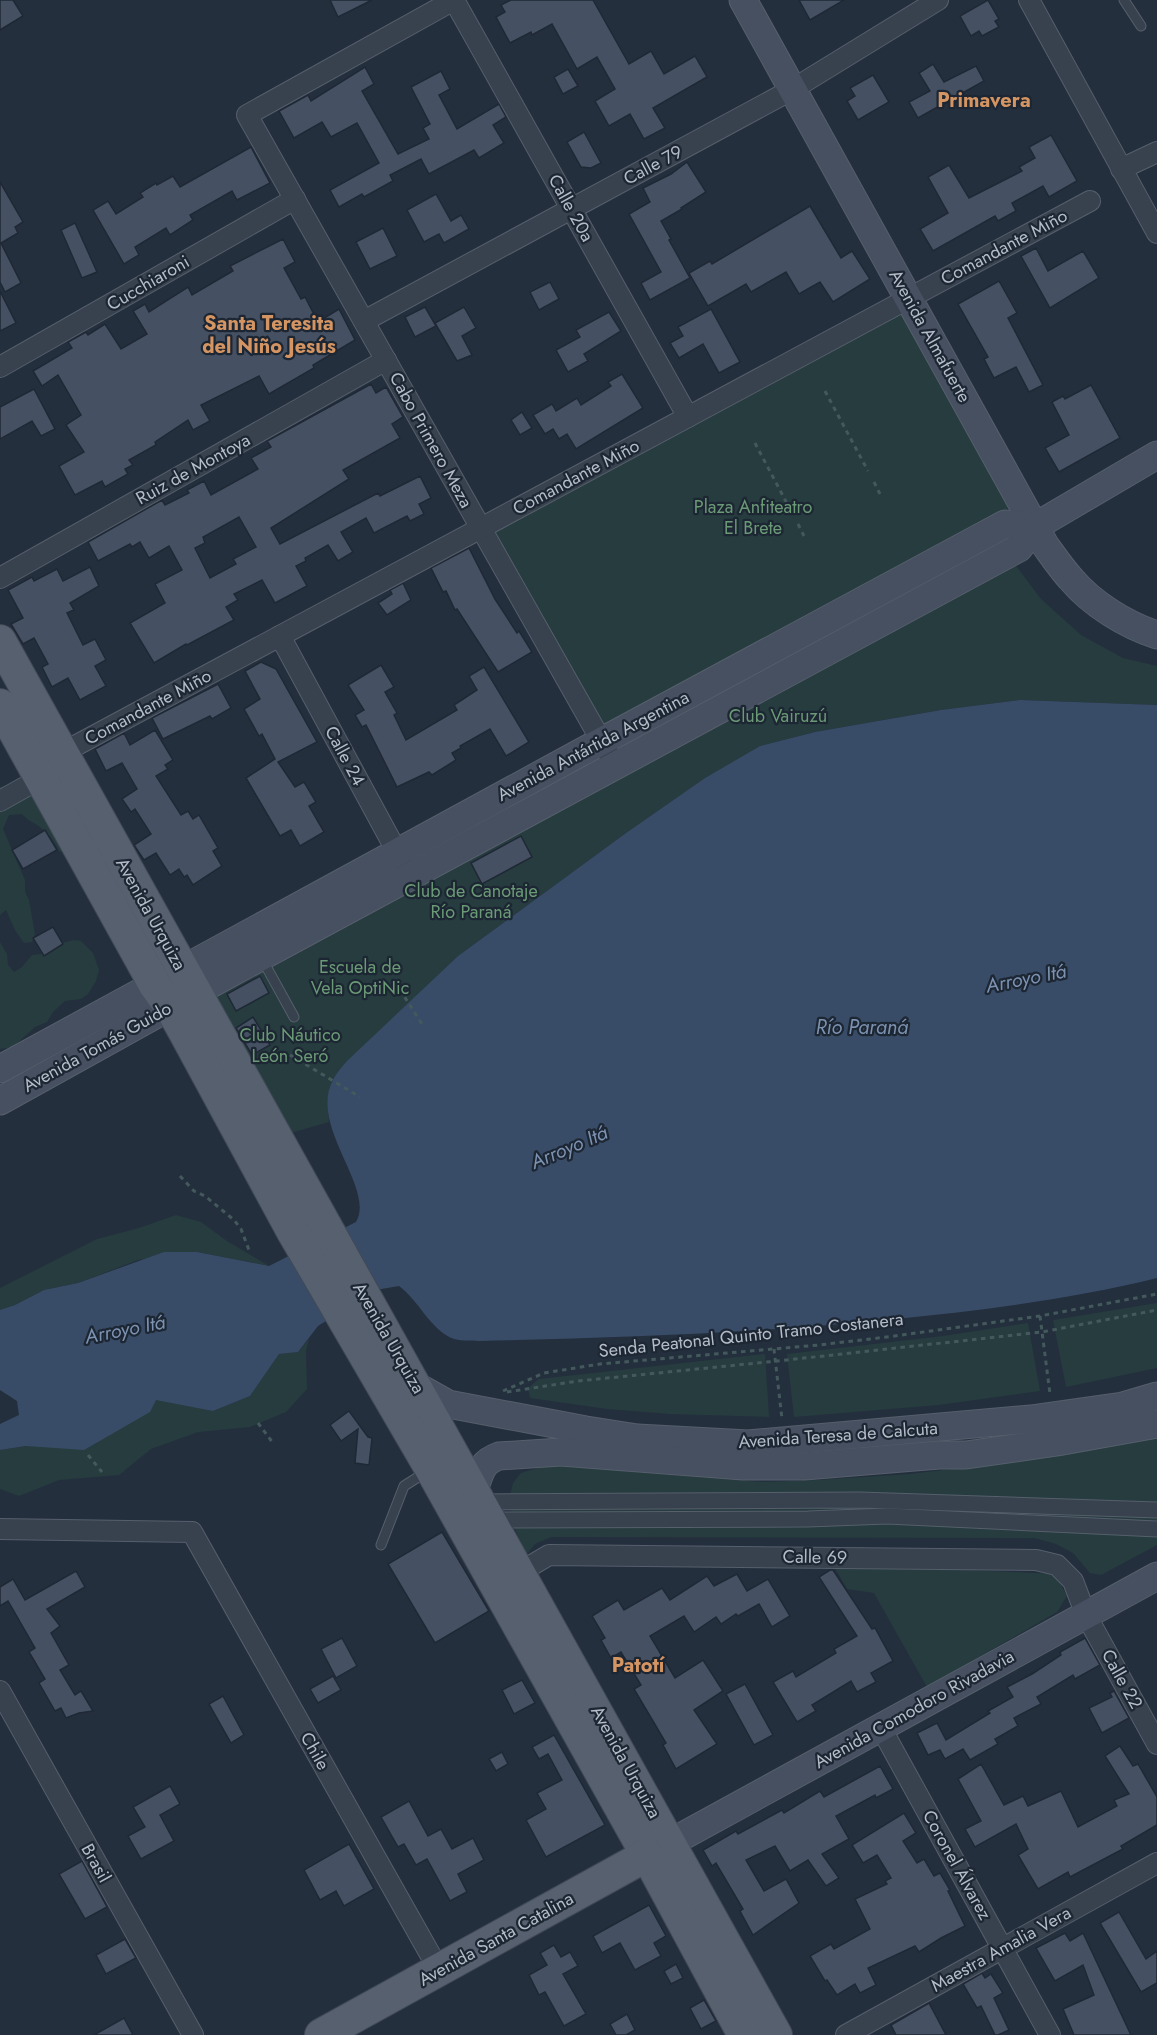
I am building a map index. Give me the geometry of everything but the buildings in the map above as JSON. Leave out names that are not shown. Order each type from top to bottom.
[{"type":"main road","name":"Avenida Almafuerte","points":[[744,0],[1045,545],[1072,580],[1105,609],[1144,631],[1157,634]]},
{"type":"main road","name":"Avenida Antártida Argentina","points":[[176,989],[608,753],[1019,548],[1036,526],[1157,455]]},
{"type":"main road","name":"Avenida Urquiza","points":[[0,641],[62,753],[176,989],[306,1225],[363,1323],[431,1469],[659,1849],[776,2035]]},
{"type":"main road","name":"Avenida Urquiza","points":[[0,705],[41,778],[176,989]]},
{"type":"main road","name":"Avenida Antártida Argentina","points":[[176,989],[261,957],[403,864]]},
{"type":"main road","name":"Avenida Tomás Guido","points":[[0,1069],[176,989]]},
{"type":"main road","name":"Avenida Tomás Guido","points":[[0,1101],[176,989]]},
{"type":"main road","name":"Avenida Urquiza","points":[[363,1323],[416,1386],[523,1578],[659,1849],[744,2035]]},
{"type":"main road","name":"Avenida Teresa de Calcuta","points":[[416,1386],[448,1404],[586,1430],[637,1438],[748,1444],[1031,1419],[1123,1406],[1157,1396]]},
{"type":"main road","name":"Avenida Teresa de Calcuta","points":[[482,1504],[482,1467],[499,1456],[561,1452],[743,1466],[804,1466],[939,1455],[966,1455],[1057,1443],[1157,1424]]},
{"type":"main road","name":"Avenida Comodoro Rivadavia","points":[[659,1849],[1157,1576]]},
{"type":"main road","name":"Avenida Santa Catalina","points":[[321,2035],[659,1849]]},
{"type":"street","name":"Cabo Primero Meza","points":[[454,0],[247,115],[608,753]]},
{"type":"street","name":"Calle 20a","points":[[454,0],[688,417]]},
{"type":"street","name":"Calle 79","points":[[364,321],[793,89],[938,0]]},
{"type":"street","points":[[1029,0],[1157,233]]},
{"type":"street","points":[[1121,169],[1157,152]]},
{"type":"street","name":"Cucchiaroni","points":[[0,367],[295,200]]},
{"type":"street","name":"Comandante Miño","points":[[62,753],[1090,201]]},
{"type":"street","name":"Ruiz de Montoya","points":[[0,578],[386,360]]},
{"type":"street","name":"Calle 24","points":[[280,636],[403,864]]},
{"type":"street","points":[[0,801],[41,778]]},
{"type":"street","points":[[482,1504],[860,1500],[1157,1510]]},
{"type":"street","points":[[482,1504],[808,1519],[887,1516],[1157,1529]]},
{"type":"street","name":"Chile","points":[[0,1529],[192,1532],[439,1970]]},
{"type":"street","name":"Calle 69","points":[[523,1578],[532,1564],[549,1555],[1036,1560],[1057,1565],[1073,1581],[1086,1615]]},
{"type":"street","name":"Calle 22","points":[[1086,1615],[1157,1744]]},
{"type":"street","name":"Brasil","points":[[0,1691],[193,2035]]},
{"type":"street","name":"Coronel Álvarez","points":[[881,1728],[1050,2035]]},
{"type":"street","name":"Maestra Amalia Vera","points":[[846,2035],[1157,1863]]},
{"type":"lane","points":[[1124,0],[1141,26]]},
{"type":"lane","points":[[261,957],[294,1017]]},
{"type":"lane","points":[[381,1545],[404,1486],[431,1469]]},
{"type":"path","points":[[825,391],[868,471]]},
{"type":"path","points":[[756,443],[791,511]]},
{"type":"path","points":[[874,483],[880,494]]},
{"type":"path","points":[[798,524],[804,536]]},
{"type":"path","points":[[395,982],[423,1024]]},
{"type":"path","points":[[290,1055],[360,1097]]},
{"type":"path","points":[[180,1176],[194,1191],[205,1196],[234,1220],[241,1229],[249,1250]]},
{"type":"path","name":"Senda Peatonal Quinto Tramo Costanera","points":[[776,1362],[578,1381],[493,1395],[544,1373],[578,1367],[887,1337],[1040,1316],[1157,1294]]},
{"type":"path","points":[[776,1362],[1042,1332],[1157,1310]]},
{"type":"path","points":[[1040,1316],[1051,1399]]},
{"type":"path","points":[[774,1349],[783,1425]]},
{"type":"path","points":[[258,1423],[273,1443]]},
{"type":"path","points":[[88,1455],[102,1472]]},
{"type":"green space","name":"Plaza Anfiteatro El Brete","points":[[907,304],[1016,504],[598,731],[490,532]]},
{"type":"green space","points":[[1014,563],[1041,599],[1081,635],[1123,658],[1157,666],[1157,705],[1020,700],[941,710],[815,732],[760,746],[705,778],[458,956],[339,1070],[328,1095],[329,1122],[287,1134],[217,997],[605,787],[787,684]]},
{"type":"green space","points":[[19,781],[39,789],[67,853],[59,851],[47,833],[22,814],[9,815],[3,829],[25,880],[25,892],[29,900],[35,934],[32,942],[24,943],[6,910],[0,915],[0,787]]},
{"type":"green space","points":[[74,940],[81,941],[93,953],[99,970],[96,981],[88,994],[81,999],[65,1001],[53,1012],[47,1022],[35,1027],[13,1047],[0,1049],[0,942],[7,954],[8,965],[14,972],[22,967],[32,955],[41,954],[53,945]]},
{"type":"green space","points":[[176,1215],[201,1222],[227,1241],[269,1266],[197,1252],[138,1260],[78,1283],[44,1290],[0,1310],[0,1288],[97,1239]]},
{"type":"green space","points":[[1157,1303],[1157,1368],[1066,1387],[1053,1320]]},
{"type":"green space","points":[[1028,1323],[1040,1391],[939,1405],[794,1417],[787,1354],[943,1336]]},
{"type":"green space","points":[[309,1339],[306,1351],[307,1389],[286,1412],[250,1427],[198,1432],[151,1449],[119,1475],[59,1480],[19,1496],[0,1489],[0,1450],[34,1445],[156,1400],[185,1398],[213,1411],[250,1396],[279,1354],[298,1352]]},
{"type":"green space","points":[[765,1354],[769,1417],[670,1414],[607,1409],[530,1398],[528,1388],[539,1379]]},
{"type":"green space","points":[[1157,1437],[1157,1545],[1101,1575],[1090,1573],[1073,1553],[1056,1544],[1034,1538],[551,1537],[535,1544],[526,1555],[511,1519],[510,1496],[513,1483],[521,1473],[564,1464],[763,1482],[817,1480],[910,1474],[1001,1463]]},
{"type":"green space","points":[[832,1563],[1055,1574],[1067,1596],[1057,1612],[927,1687],[874,1593],[847,1589]]},
{"type":"water","name":"Río Paraná","points":[[1020,700],[1157,705],[1157,1278],[1028,1303],[896,1319],[688,1334],[479,1341],[459,1340],[442,1332],[399,1286],[375,1290],[318,1326],[298,1352],[279,1354],[250,1396],[213,1411],[156,1400],[150,1412],[84,1450],[26,1446],[0,1450],[0,1424],[19,1415],[17,1401],[0,1390],[0,1310],[44,1290],[78,1283],[164,1252],[197,1252],[269,1266],[356,1222],[360,1208],[357,1192],[329,1117],[328,1098],[333,1080],[347,1061],[458,956],[705,778],[760,746],[815,732],[941,710]]},
{"type":"district","name":"Primavera","points":[[984,100]]},
{"type":"district","name":"Santa Teresita del Niño Jesús","points":[[269,334]]},
{"type":"district","name":"Patotí","points":[[638,1665]]},
{"type":"park label","name":"Club Vairuzú","points":[[778,716]]},
{"type":"park label","name":"Club de Canotaje Río Paraná","points":[[471,901]]},
{"type":"park label","name":"Escuela de Vela OptiNic","points":[[360,977]]},
{"type":"park label","name":"Club Náutico León Seró","points":[[290,1045]]},
{"type":"water label","name":"Arroyo Itá","points":[[1026,978]]},
{"type":"water label","name":"Arroyo Itá","points":[[569,1147]]},
{"type":"water label","name":"Arroyo Itá","points":[[125,1329]]}]
